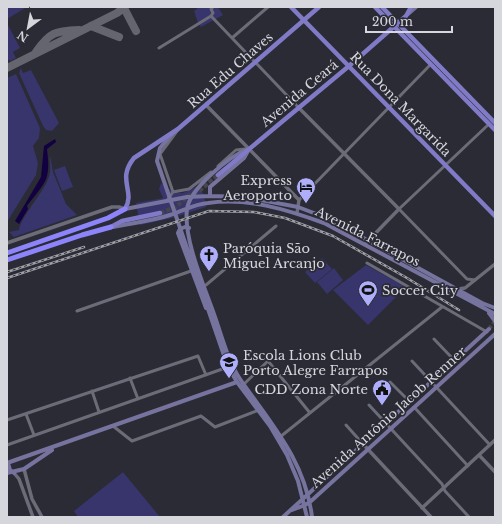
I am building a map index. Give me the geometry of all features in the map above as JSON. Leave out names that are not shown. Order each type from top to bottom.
[{"type":"highway","points":[[7,253],[108,218],[125,209]]},
{"type":"highway","points":[[7,260],[111,227]]},
{"type":"main road","name":"Rua Dona Margarida","points":[[291,7],[495,216]]},
{"type":"main road","name":"Rua Edu Chaves","points":[[177,130],[319,7]]},
{"type":"main road","points":[[375,7],[396,24],[495,123]]},
{"type":"main road","points":[[382,7],[431,64],[495,130]]},
{"type":"main road","points":[[406,16],[411,7]]},
{"type":"main road","name":"Avenida Ceará","points":[[218,175],[349,66],[416,7]]},
{"type":"main road","points":[[125,209],[129,199],[125,178],[128,165],[140,153],[177,130]]},
{"type":"main road","points":[[177,130],[160,148],[157,161],[239,381],[244,391],[280,437]]},
{"type":"main road","points":[[204,288],[189,235],[187,209],[189,201],[204,182],[238,153],[249,149]]},
{"type":"main road","name":"Avenida Ceará","points":[[210,196],[210,187],[244,158],[249,149]]},
{"type":"main road","points":[[194,186],[198,196]]},
{"type":"main road","name":"Avenida Farrapos","points":[[125,209],[198,196],[244,197],[298,207],[327,218],[482,303],[495,308]]},
{"type":"main road","name":"Avenida Farrapos","points":[[111,227],[170,215],[208,202],[225,201],[244,203],[297,213],[324,223],[495,314]]},
{"type":"main road","points":[[111,227],[122,221],[160,213]]},
{"type":"main road","points":[[210,313],[203,304],[178,233],[180,229],[186,227],[190,228],[210,313],[228,366],[239,381],[244,383],[280,437],[305,485],[310,502],[312,517]]},
{"type":"main road","points":[[487,311],[495,321]]},
{"type":"main road","name":"Avenida Antônio Jacob Renner","points":[[283,517],[303,497],[396,415],[488,330]]},
{"type":"main road","name":"Avenida Antônio Jacob Renner","points":[[291,510],[305,506],[310,502],[436,386],[494,335]]},
{"type":"main road","points":[[476,342],[480,347]]},
{"type":"main road","points":[[449,366],[449,370],[453,371]]},
{"type":"main road","points":[[440,375],[443,376],[444,379]]},
{"type":"main road","points":[[14,473],[10,470],[8,463],[239,381]]},
{"type":"main road","points":[[396,415],[400,419]]},
{"type":"main road","points":[[7,473],[14,473],[24,469],[56,447]]},
{"type":"main road","points":[[21,458],[26,463],[24,469]]},
{"type":"main road","points":[[340,465],[345,470]]},
{"type":"main road","points":[[297,470],[307,517]]},
{"type":"main road","points":[[327,477],[331,482]]},
{"type":"main road","points":[[305,485],[315,488]]},
{"type":"street","points":[[159,48],[211,16],[213,13],[213,7]]},
{"type":"street","points":[[232,38],[268,7]]},
{"type":"street","points":[[211,16],[467,279],[475,280]]},
{"type":"street","points":[[297,213],[299,200],[390,108],[431,64]]},
{"type":"street","points":[[206,105],[299,200]]},
{"type":"street","points":[[365,244],[489,124]]},
{"type":"street","name":"Rua Edu Chaves","points":[[174,192],[160,154],[177,130]]},
{"type":"street","name":"Avenida Ceará","points":[[174,192],[186,191],[194,186],[236,150],[249,149]]},
{"type":"street","points":[[165,202],[174,192]]},
{"type":"street","points":[[7,243],[107,209],[119,207],[125,209]]},
{"type":"street","points":[[204,288],[276,226]]},
{"type":"street","points":[[367,263],[442,307],[488,330]]},
{"type":"street","points":[[458,289],[465,288],[495,264]]},
{"type":"street","points":[[76,310],[191,271]]},
{"type":"street","points":[[280,437],[442,307]]},
{"type":"street","points":[[434,339],[454,361]]},
{"type":"street","points":[[7,420],[198,356],[206,375]]},
{"type":"street","points":[[244,391],[244,383],[268,361],[310,413]]},
{"type":"street","points":[[412,361],[490,445]]},
{"type":"street","points":[[7,445],[228,366]]},
{"type":"street","points":[[130,378],[138,398]]},
{"type":"street","points":[[390,382],[410,402]]},
{"type":"street","points":[[92,391],[99,412]]},
{"type":"street","points":[[369,405],[469,517]]},
{"type":"street","points":[[414,407],[468,466]]},
{"type":"street","points":[[113,426],[132,441],[201,416],[215,428],[259,410]]},
{"type":"street","points":[[26,414],[34,435]]},
{"type":"street","points":[[346,425],[430,517]]},
{"type":"street","points":[[422,508],[495,440]]},
{"type":"street","points":[[479,455],[495,472]]},
{"type":"street","points":[[24,469],[24,477],[32,499],[42,517]]},
{"type":"street","points":[[14,473],[19,479],[33,517]]},
{"type":"shaded area","points":[[7,7],[27,7],[7,19]]},
{"type":"shaded area","points":[[199,7],[218,7],[223,15],[201,27],[194,11]]},
{"type":"shaded area","points":[[7,23],[20,48],[13,52],[16,58],[10,61],[7,59]]},
{"type":"shaded area","points":[[21,68],[23,73],[31,70],[59,123],[52,131],[46,130],[43,126],[19,73]]},
{"type":"shaded area","points":[[16,74],[40,128],[39,138],[33,146],[38,163],[36,175],[7,222],[7,78]]},
{"type":"shaded area","points":[[55,139],[56,142],[47,149],[48,168],[45,181],[27,206],[28,209],[19,224],[15,221],[41,177],[44,146]]},
{"type":"shaded area","points":[[50,155],[53,172],[66,204],[77,215],[14,237],[9,232],[19,230],[23,219],[42,191],[48,179],[50,170]]},
{"type":"shaded area","points":[[65,166],[73,187],[62,191],[54,170]]},
{"type":"shaded area","points":[[161,183],[174,193],[183,193],[196,187],[204,194],[206,207],[172,218],[140,225],[136,203],[163,198],[159,189]]},
{"type":"shaded area","points":[[322,258],[332,269],[315,283],[305,272]]},
{"type":"shaded area","name":"Soccer City","points":[[366,265],[406,287],[368,325],[333,290]]},
{"type":"shaded area","points":[[334,268],[343,280],[327,294],[317,282]]},
{"type":"shaded area","points":[[123,472],[160,517],[78,517],[74,511]]},
{"type":"taxiway","points":[[7,68],[117,13],[125,7]]},
{"type":"taxiway","points":[[124,8],[136,31]]},
{"type":"taxiway","points":[[91,26],[119,37]]},
{"type":"taxiway","points":[[36,52],[45,40],[54,34],[64,31],[79,30]]},
{"type":"tunnel","points":[[160,213],[176,207],[188,196],[199,191],[218,175]]},
{"type":"tunnel","points":[[489,329],[495,321]]},
{"type":"railway","points":[[7,278],[209,211],[254,212],[285,218],[333,236],[407,278],[459,310]]},
{"type":"railway","points":[[7,272],[84,247]]},
{"type":"place","name":"Express Aeroporto","points":[[306,204]]},
{"type":"place","name":"Paróquia São Miguel Arcanjo","points":[[209,272]]},
{"type":"place","name":"Soccer City","points":[[368,307]]},
{"type":"place","name":"Escola Lions Club Porto Alegre Farrapos","points":[[229,379]]},
{"type":"place","name":"CDD Zona Norte","points":[[382,406]]}]
